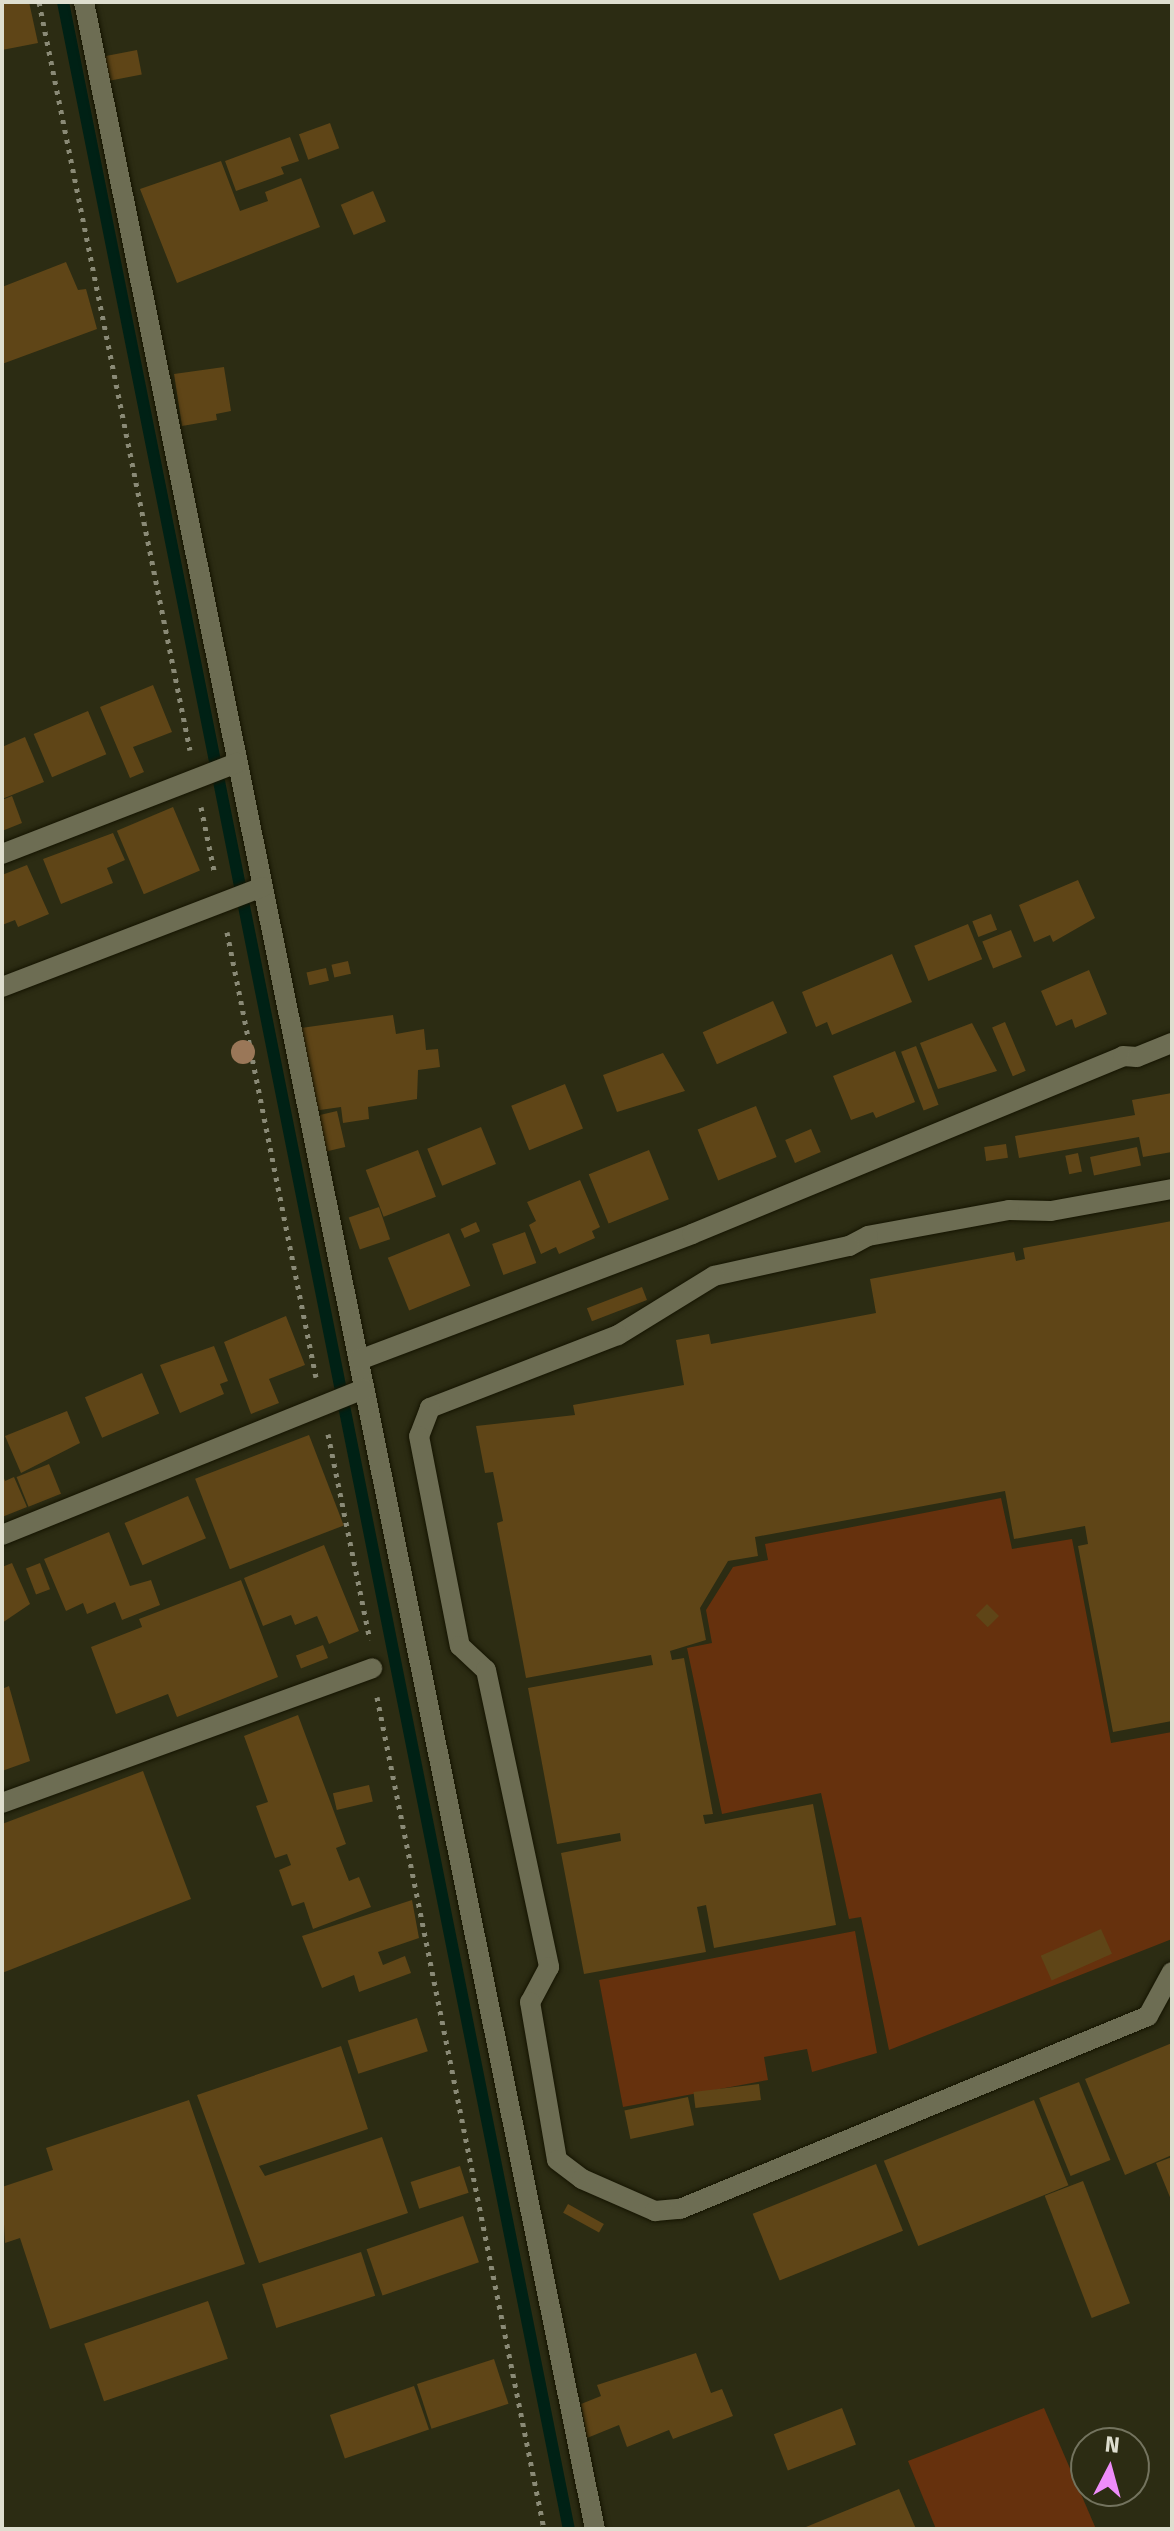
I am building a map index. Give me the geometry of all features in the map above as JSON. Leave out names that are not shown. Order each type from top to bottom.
[{"type":"street","points":[[84,2],[257,889],[359,1360],[358,1391],[595,2529]]},
{"type":"street","points":[[2,854],[232,765]]},
{"type":"street","points":[[2,987],[224,899],[257,889]]},
{"type":"street","points":[[359,1360],[692,1234],[1123,1056],[1137,1057],[1172,1043]]},
{"type":"street","points":[[1172,1189],[1051,1211],[1009,1210],[882,1233],[714,1276],[618,1335],[430,1408],[419,1436],[460,1646],[486,1670],[549,1967],[530,2002],[557,2160],[582,2179],[655,2211],[680,2209],[1148,2016],[1172,1972]]},
{"type":"street","points":[[2,1535],[358,1391]]},
{"type":"street","points":[[2,1803],[372,1668]]},
{"type":"path","points":[[39,2],[326,1403],[374,1657],[372,1668],[544,2529]]},
{"type":"shaded area","points":[[1001,1498],[1012,1549],[1072,1539],[1111,1743],[1172,1732],[1172,1939],[889,2050],[861,1917],[849,1919],[821,1793],[722,1814],[687,1648],[712,1643],[706,1610],[733,1567],[768,1560],[765,1544]]},
{"type":"shaded area","points":[[855,1931],[877,2053],[812,2072],[807,2049],[764,2057],[768,2080],[623,2107],[599,1980]]},
{"type":"shaded area","points":[[1044,2408],[1070,2468],[1070,2507],[1087,2507],[1096,2529],[936,2529],[908,2461]]},
{"type":"building","points":[[2,2],[29,2],[38,43],[2,50]]},
{"type":"building","points":[[137,50],[142,75],[109,81],[105,56]]},
{"type":"building","points":[[330,123],[339,148],[308,160],[299,134]]},
{"type":"building","points":[[290,137],[299,161],[281,167],[284,174],[236,191],[225,161]]},
{"type":"building","points":[[221,161],[240,211],[268,201],[265,192],[301,178],[320,227],[177,283],[140,189]]},
{"type":"building","points":[[373,191],[386,221],[354,235],[341,205]]},
{"type":"building","points":[[66,262],[78,290],[86,289],[97,329],[2,364],[2,287]]},
{"type":"building","points":[[224,367],[231,411],[216,414],[217,420],[182,426],[174,374]]},
{"type":"building","points":[[153,685],[172,732],[133,747],[144,772],[130,778],[100,707]]},
{"type":"building","points":[[88,711],[106,754],[52,777],[34,734]]},
{"type":"building","points":[[25,737],[44,782],[2,799],[2,747]]},
{"type":"building","points":[[12,796],[22,823],[2,831],[2,800]]},
{"type":"building","points":[[173,807],[200,871],[144,894],[117,831]]},
{"type":"building","points":[[113,833],[125,860],[107,868],[113,883],[61,904],[43,859]]},
{"type":"building","points":[[27,865],[49,914],[18,927],[15,920],[2,925],[2,875]]},
{"type":"building","points":[[1078,880],[1095,918],[1053,942],[1050,935],[1034,942],[1019,905]]},
{"type":"building","points":[[991,914],[997,930],[978,937],[972,921]]},
{"type":"building","points":[[968,924],[982,959],[928,981],[914,946]]},
{"type":"building","points":[[1011,930],[1022,957],[993,969],[982,942]]},
{"type":"building","points":[[892,954],[912,1002],[832,1035],[827,1022],[816,1027],[802,992]]},
{"type":"building","points":[[348,961],[351,974],[334,977],[331,965]]},
{"type":"building","points":[[326,968],[329,981],[309,985],[307,972]]},
{"type":"building","points":[[1089,970],[1107,1014],[1075,1028],[1072,1019],[1056,1026],[1041,991]]},
{"type":"building","points":[[773,1001],[787,1033],[717,1064],[703,1032]]},
{"type":"building","points":[[393,1015],[396,1034],[424,1029],[426,1050],[438,1049],[440,1067],[418,1070],[417,1099],[368,1107],[369,1119],[343,1123],[341,1107],[313,1111],[301,1028]]},
{"type":"building","points":[[1005,1022],[1026,1071],[1013,1076],[992,1027]]},
{"type":"building","points":[[972,1023],[997,1071],[938,1089],[920,1043]]},
{"type":"building","points":[[916,1046],[939,1105],[924,1111],[901,1052]]},
{"type":"building","points":[[895,1051],[915,1102],[876,1118],[873,1112],[851,1120],[833,1076]]},
{"type":"building","points":[[663,1053],[685,1091],[617,1112],[603,1075]]},
{"type":"building","points":[[565,1084],[583,1129],[529,1150],[511,1106]]},
{"type":"building","points":[[1172,1093],[1172,1152],[1143,1157],[1139,1137],[1019,1158],[1015,1136],[1135,1115],[1132,1100]]},
{"type":"building","points":[[756,1106],[777,1157],[718,1181],[698,1130]]},
{"type":"building","points":[[337,1111],[345,1147],[323,1152],[315,1116]]},
{"type":"building","points":[[481,1127],[496,1164],[442,1186],[427,1149]]},
{"type":"building","points":[[811,1129],[821,1152],[795,1163],[785,1140]]},
{"type":"building","points":[[1006,1144],[1008,1158],[986,1161],[984,1147]]},
{"type":"building","points":[[1137,1147],[1141,1166],[1094,1176],[1090,1157]]},
{"type":"building","points":[[418,1150],[436,1197],[384,1217],[366,1170]]},
{"type":"building","points":[[649,1150],[669,1199],[609,1223],[589,1174]]},
{"type":"building","points":[[1078,1153],[1082,1172],[1069,1174],[1065,1156]]},
{"type":"building","points":[[580,1180],[600,1227],[592,1231],[595,1238],[559,1254],[556,1247],[541,1254],[529,1225],[536,1221],[527,1202]]},
{"type":"building","points":[[379,1207],[390,1239],[360,1250],[349,1217]]},
{"type":"building","points":[[1172,1221],[1172,1721],[1113,1732],[1078,1546],[1088,1544],[1085,1526],[1014,1539],[1005,1491],[755,1537],[758,1556],[728,1561],[700,1608],[706,1640],[670,1651],[672,1660],[684,1658],[713,1814],[703,1815],[705,1824],[813,1804],[836,1925],[714,1948],[706,1905],[697,1907],[706,1952],[584,1974],[561,1853],[621,1841],[620,1833],[557,1844],[528,1688],[653,1665],[651,1655],[526,1678],[497,1523],[503,1521],[493,1472],[485,1473],[476,1426],[575,1415],[573,1405],[684,1385],[676,1340],[709,1334],[711,1344],[876,1313],[870,1279],[1014,1252],[1016,1261],[1025,1259],[1023,1248]]},
{"type":"building","points":[[476,1222],[480,1231],[465,1238],[460,1229]]},
{"type":"building","points":[[525,1232],[536,1263],[503,1275],[492,1244]]},
{"type":"building","points":[[449,1233],[470,1286],[409,1311],[388,1258]]},
{"type":"building","points":[[642,1287],[647,1300],[592,1321],[587,1308]]},
{"type":"building","points":[[286,1316],[305,1365],[269,1379],[279,1403],[251,1414],[224,1342]]},
{"type":"building","points":[[214,1346],[228,1381],[220,1384],[224,1394],[180,1413],[160,1365]]},
{"type":"building","points":[[142,1373],[159,1414],[102,1438],[85,1397]]},
{"type":"building","points":[[67,1411],[80,1443],[21,1473],[5,1436]]},
{"type":"building","points":[[309,1435],[344,1526],[230,1569],[195,1479]]},
{"type":"building","points":[[49,1464],[61,1494],[29,1507],[17,1477]]},
{"type":"building","points":[[2,1473],[5,1481],[14,1477],[27,1507],[2,1517]]},
{"type":"building","points":[[188,1496],[206,1538],[142,1565],[124,1523]]},
{"type":"building","points":[[109,1532],[130,1586],[151,1580],[160,1605],[122,1620],[115,1602],[87,1614],[83,1603],[66,1611],[44,1559]]},
{"type":"building","points":[[324,1545],[359,1631],[329,1644],[317,1616],[295,1625],[291,1615],[263,1626],[244,1578]]},
{"type":"building","points":[[12,1563],[30,1604],[2,1623],[2,1567]]},
{"type":"building","points":[[40,1563],[50,1589],[36,1595],[26,1568]]},
{"type":"building","points":[[241,1580],[278,1677],[177,1717],[168,1694],[116,1714],[91,1647],[142,1627],[139,1619]]},
{"type":"building","points":[[987,1604],[999,1616],[988,1627],[976,1615]]},
{"type":"building","points":[[323,1645],[328,1658],[301,1668],[296,1655]]},
{"type":"building","points":[[9,1686],[30,1761],[2,1771],[2,1689]]},
{"type":"building","points":[[298,1715],[346,1844],[336,1848],[349,1881],[359,1877],[371,1907],[313,1929],[304,1902],[292,1906],[279,1870],[291,1865],[287,1854],[275,1858],[256,1806],[268,1802],[244,1736]]},
{"type":"building","points":[[143,1771],[191,1899],[2,1973],[2,1824]]},
{"type":"building","points":[[369,1785],[373,1802],[337,1810],[333,1793]]},
{"type":"building","points":[[412,1900],[419,1938],[378,1952],[383,1965],[405,1956],[411,1973],[359,1992],[354,1975],[322,1988],[302,1936]]},
{"type":"building","points":[[1101,1929],[1112,1954],[1052,1981],[1041,1956]]},
{"type":"building","points":[[417,2018],[428,2051],[358,2074],[348,2041]]},
{"type":"building","points":[[1172,2043],[1172,2155],[1125,2175],[1085,2079]]},
{"type":"building","points":[[341,2046],[368,2129],[259,2166],[265,2176],[382,2137],[408,2213],[259,2263],[197,2095]]},
{"type":"building","points":[[1079,2082],[1110,2160],[1071,2176],[1039,2098]]},
{"type":"building","points":[[759,2084],[761,2100],[695,2108],[693,2092]]},
{"type":"building","points":[[688,2097],[694,2125],[630,2139],[624,2111]]},
{"type":"building","points":[[189,2100],[245,2264],[50,2329],[20,2238],[5,2243],[2,2187],[53,2170],[46,2148]]},
{"type":"building","points":[[1034,2100],[1068,2185],[918,2246],[884,2161]]},
{"type":"building","points":[[1172,2157],[1172,2202],[1156,2163]]},
{"type":"building","points":[[876,2164],[903,2231],[780,2281],[753,2214]]},
{"type":"building","points":[[460,2166],[469,2193],[419,2209],[411,2182]]},
{"type":"building","points":[[1083,2181],[1130,2303],[1092,2318],[1045,2196]]},
{"type":"building","points":[[568,2204],[604,2224],[599,2233],[563,2213]]},
{"type":"building","points":[[463,2216],[479,2262],[383,2296],[367,2249]]},
{"type":"building","points":[[361,2252],[375,2296],[276,2328],[262,2284]]},
{"type":"building","points":[[208,2301],[228,2359],[104,2401],[84,2344]]},
{"type":"building","points":[[696,2353],[711,2393],[722,2389],[733,2416],[673,2439],[669,2430],[627,2447],[619,2425],[587,2438],[581,2404],[601,2396],[597,2385]]},
{"type":"building","points":[[494,2359],[509,2404],[431,2429],[417,2384]]},
{"type":"building","points":[[414,2386],[429,2429],[345,2458],[330,2415]]},
{"type":"building","points":[[842,2408],[856,2444],[788,2471],[774,2434]]},
{"type":"building","points":[[899,2489],[916,2529],[801,2529]]},
{"type":"waterway","points":[[63,2],[569,2529]]}]
